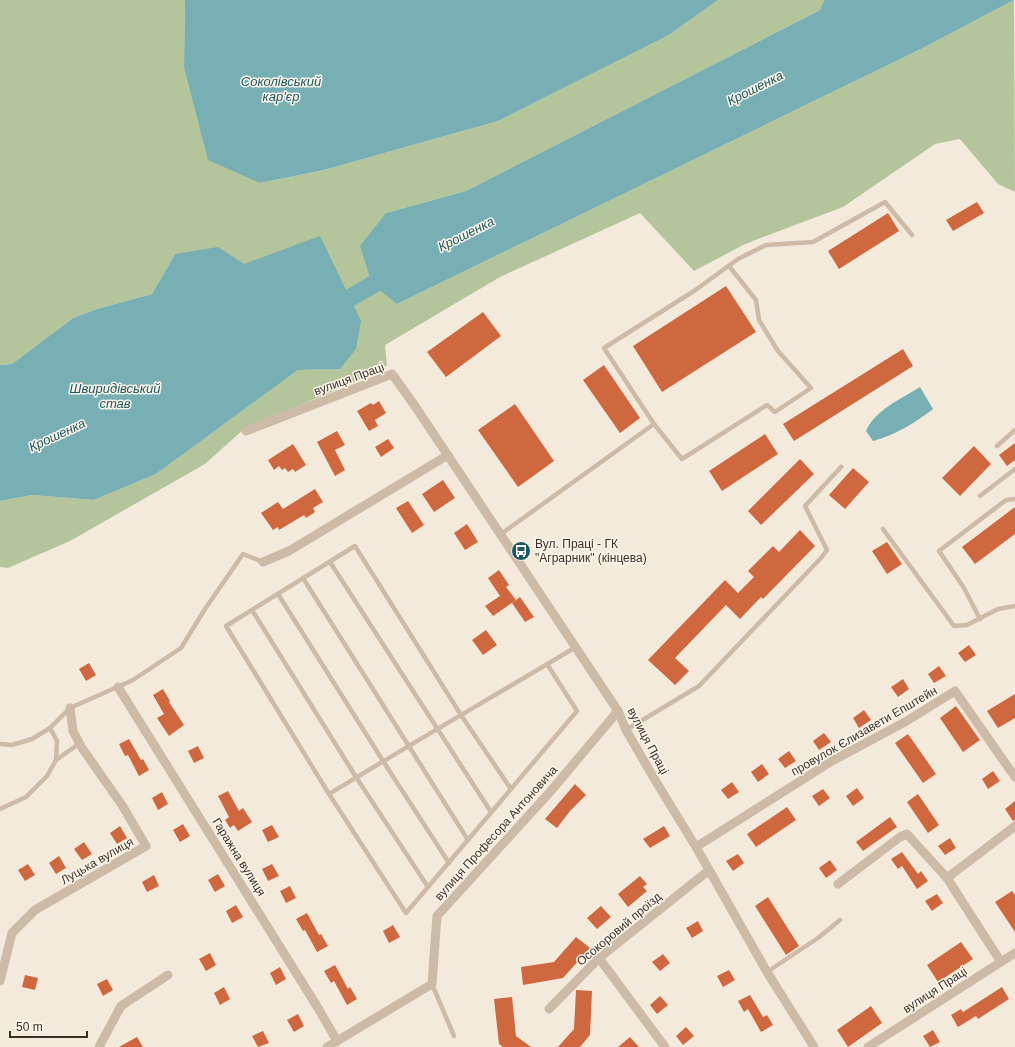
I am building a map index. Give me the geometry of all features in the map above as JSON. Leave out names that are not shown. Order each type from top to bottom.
[{"type":"street","name":"вулиця Праці","points":[[246,431],[392,374],[448,455],[618,711],[626,730],[696,847],[708,871],[767,972],[814,1047]]},
{"type":"street","points":[[263,562],[289,551],[448,455]]},
{"type":"street","name":"Гаражна вулиця","points":[[118,687],[318,1008],[337,1041]]},
{"type":"street","name":"провулок Єлизавети Епштейн","points":[[696,847],[832,761],[905,722],[954,691],[1015,777]]},
{"type":"street","name":"Луцька вулиця","points":[[0,981],[12,933],[35,910],[146,846],[122,805],[73,731],[70,708]]},
{"type":"street","name":"вулиця Професора Антоновича","points":[[432,984],[437,916],[550,792],[618,711]]},
{"type":"street","points":[[947,878],[1015,826]]},
{"type":"street","points":[[838,884],[900,837],[907,834],[947,878],[1001,962]]},
{"type":"street","name":"Осокоровий проїзд","points":[[549,1009],[599,958],[708,871]]},
{"type":"street","name":"вулиця Праці","points":[[868,1047],[1015,953]]},
{"type":"street","points":[[599,958],[665,1047]]},
{"type":"street","points":[[99,1047],[121,1006],[168,975]]},
{"type":"street","points":[[327,1047],[432,984]]},
{"type":"lane","points":[[729,266],[756,300],[759,320],[778,351],[811,388],[775,412],[767,405],[682,459],[654,424],[604,348],[694,291],[738,259],[766,244],[813,242],[884,202],[912,235]]},
{"type":"lane","points":[[500,534],[654,424]]},
{"type":"lane","points":[[997,446],[1015,430]]},
{"type":"lane","points":[[626,730],[699,686],[827,550],[804,506],[841,467]]},
{"type":"lane","points":[[980,496],[1015,469]]},
{"type":"lane","points":[[980,619],[964,588],[939,551],[1006,500],[1015,499]]},
{"type":"lane","points":[[884,529],[954,626],[967,625],[998,609],[1015,606]]},
{"type":"lane","points":[[511,789],[461,715],[355,546],[226,626],[329,794],[406,913],[491,812],[511,789],[577,711],[547,664]]},
{"type":"lane","points":[[0,744],[12,745],[32,740],[50,728],[70,708],[133,680],[181,648],[205,609],[243,554],[263,562]]},
{"type":"lane","points":[[330,562],[491,812]]},
{"type":"lane","points":[[303,578],[468,840]]},
{"type":"lane","points":[[278,594],[448,863]]},
{"type":"lane","points":[[252,610],[356,777],[428,887]]},
{"type":"lane","points":[[329,794],[576,647]]},
{"type":"lane","points":[[50,728],[56,741],[56,760]]},
{"type":"lane","points":[[0,808],[26,797],[47,776],[56,760],[80,743]]},
{"type":"lane","points":[[767,972],[818,938],[840,920]]},
{"type":"lane","points":[[432,984],[454,1036]]},
{"type":"green space","points":[[0,0],[185,0],[184,67],[260,183],[324,170],[498,121],[669,35],[718,0],[824,0],[820,10],[466,191],[386,213],[397,304],[923,48],[1014,0],[1015,192],[998,184],[960,139],[935,144],[843,207],[745,244],[694,271],[640,213],[500,277],[385,345],[387,366],[370,368],[359,380],[244,429],[205,464],[70,541],[8,568],[0,567],[0,501],[32,495],[94,500],[156,474],[298,370],[340,369],[244,264],[175,254],[152,294],[97,309],[73,318],[12,364],[0,365]]},
{"type":"water","name":"Соколівський кар'єр","points":[[185,0],[718,0],[669,35],[498,121],[324,170],[260,183],[208,160],[184,67]]},
{"type":"water","points":[[824,0],[1014,0],[923,48],[397,304],[372,284],[360,246],[386,213],[466,191],[820,10]]},
{"type":"water","name":"Швиридівський став","points":[[320,236],[361,321],[356,349],[340,369],[298,370],[156,474],[94,500],[32,495],[0,501],[0,365],[12,364],[73,318],[97,309],[152,294],[175,254],[218,247],[244,264]]},
{"type":"water","points":[[920,387],[933,409],[904,428],[873,441],[866,431],[876,417],[889,406]]},
{"type":"building","points":[[977,202],[984,213],[953,231],[946,220]]},
{"type":"building","points":[[888,213],[899,231],[839,269],[828,251]]},
{"type":"building","points":[[726,286],[756,332],[662,392],[633,346]]},
{"type":"building","points":[[483,312],[501,336],[446,377],[427,352]]},
{"type":"building","points":[[903,349],[913,366],[794,441],[783,424]]},
{"type":"building","points":[[604,365],[640,418],[620,433],[583,380]]},
{"type":"building","points":[[379,401],[386,413],[375,420],[378,426],[369,431],[357,411],[371,403],[373,405]]},
{"type":"building","points":[[515,404],[554,461],[518,487],[478,430]]},
{"type":"building","points":[[337,431],[345,445],[335,450],[345,470],[335,476],[317,442]]},
{"type":"building","points":[[765,434],[778,454],[722,491],[709,471]]},
{"type":"building","points":[[388,439],[394,448],[381,457],[375,447]]},
{"type":"building","points":[[1015,443],[1015,460],[1007,466],[999,455]]},
{"type":"building","points":[[293,444],[306,465],[295,472],[293,469],[288,472],[285,468],[282,470],[279,466],[274,470],[268,460]]},
{"type":"building","points":[[974,446],[991,464],[960,496],[942,478]]},
{"type":"building","points":[[800,459],[814,474],[761,525],[748,511]]},
{"type":"building","points":[[853,468],[869,482],[845,509],[829,495]]},
{"type":"building","points":[[443,480],[455,498],[434,512],[422,494]]},
{"type":"building","points":[[315,489],[323,502],[313,508],[315,512],[306,518],[304,515],[279,530],[278,527],[273,530],[261,513],[278,502],[283,509]]},
{"type":"building","points":[[408,501],[424,525],[412,533],[396,508]]},
{"type":"building","points":[[1015,507],[1015,534],[975,564],[962,547]]},
{"type":"building","points":[[467,524],[478,542],[465,550],[454,533]]},
{"type":"building","points":[[800,530],[815,546],[763,599],[761,597],[740,619],[726,605],[675,658],[689,671],[675,685],[648,660],[725,580],[738,593],[754,577],[748,571],[773,546],[779,552]]},
{"type":"building","points":[[887,542],[902,564],[887,574],[872,551]]},
{"type":"building","points":[[499,570],[509,585],[506,587],[516,600],[493,616],[485,606],[500,596],[488,578]]},
{"type":"building","points":[[520,597],[534,617],[525,622],[512,603]]},
{"type":"building","points":[[486,630],[497,645],[483,655],[472,640]]},
{"type":"building","points":[[969,645],[976,655],[965,662],[958,653]]},
{"type":"building","points":[[89,663],[96,675],[86,681],[79,669]]},
{"type":"building","points":[[939,666],[946,676],[934,683],[928,674]]},
{"type":"building","points":[[903,679],[909,689],[898,697],[891,687]]},
{"type":"building","points":[[163,689],[170,701],[169,702],[184,725],[169,736],[157,718],[164,714],[153,695]]},
{"type":"building","points":[[1015,694],[1015,718],[998,728],[987,711]]},
{"type":"building","points":[[956,706],[980,740],[963,752],[940,718]]},
{"type":"building","points":[[864,710],[871,720],[859,728],[853,718]]},
{"type":"building","points":[[824,733],[831,742],[819,750],[813,741]]},
{"type":"building","points":[[908,734],[936,774],[923,783],[895,743]]},
{"type":"building","points":[[129,739],[141,760],[143,759],[149,770],[139,776],[128,755],[125,756],[119,744]]},
{"type":"building","points":[[198,746],[204,758],[194,763],[188,751]]},
{"type":"building","points":[[789,751],[796,761],[785,768],[778,759]]},
{"type":"building","points":[[762,764],[769,774],[758,782],[751,772]]},
{"type":"building","points":[[993,771],[1000,781],[988,789],[982,779]]},
{"type":"building","points":[[732,782],[739,792],[728,799],[721,790]]},
{"type":"building","points":[[575,784],[586,795],[570,811],[557,828],[545,819]]},
{"type":"building","points":[[857,788],[864,798],[853,806],[846,796]]},
{"type":"building","points":[[823,789],[830,798],[819,806],[812,796]]},
{"type":"building","points":[[228,791],[239,811],[243,808],[252,822],[238,831],[234,825],[230,828],[225,820],[229,817],[218,796]]},
{"type":"building","points":[[162,792],[168,804],[158,810],[152,798]]},
{"type":"building","points":[[918,794],[939,825],[928,833],[907,802]]},
{"type":"building","points":[[1015,801],[1015,820],[1013,821],[1005,809]]},
{"type":"building","points":[[787,807],[796,820],[756,847],[747,834]]},
{"type":"building","points":[[890,817],[897,827],[863,851],[856,842]]},
{"type":"building","points":[[183,824],[190,836],[180,842],[173,830]]},
{"type":"building","points":[[272,825],[279,837],[268,842],[262,830]]},
{"type":"building","points":[[120,826],[127,838],[117,844],[110,833]]},
{"type":"building","points":[[664,826],[670,836],[650,848],[643,839]]},
{"type":"building","points":[[950,838],[956,848],[945,855],[938,846]]},
{"type":"building","points":[[84,842],[92,854],[82,860],[74,849]]},
{"type":"building","points":[[902,852],[918,874],[921,871],[928,881],[917,889],[902,866],[898,869],[891,859]]},
{"type":"building","points":[[738,854],[744,863],[733,871],[726,861]]},
{"type":"building","points":[[59,856],[66,868],[56,874],[49,863]]},
{"type":"building","points":[[830,860],[837,870],[826,878],[819,868]]},
{"type":"building","points":[[28,864],[35,875],[25,881],[18,870]]},
{"type":"building","points":[[272,864],[279,876],[268,881],[262,869]]},
{"type":"building","points":[[218,874],[225,886],[215,892],[208,880]]},
{"type":"building","points":[[154,875],[159,886],[147,892],[142,882]]},
{"type":"building","points":[[640,876],[647,884],[643,887],[647,891],[628,907],[618,894]]},
{"type":"building","points":[[290,886],[296,898],[286,903],[280,891]]},
{"type":"building","points":[[1012,891],[1015,895],[1015,932],[995,902]]},
{"type":"building","points":[[937,894],[943,903],[932,911],[925,901]]},
{"type":"building","points":[[768,897],[799,946],[786,955],[755,906]]},
{"type":"building","points":[[236,905],[243,917],[232,923],[226,911]]},
{"type":"building","points":[[601,906],[611,917],[597,929],[587,918]]},
{"type":"building","points":[[307,913],[319,935],[321,934],[328,946],[317,952],[305,930],[303,931],[296,919]]},
{"type":"building","points":[[698,921],[703,931],[692,938],[686,928]]},
{"type":"building","points":[[393,925],[400,937],[389,943],[383,931]]},
{"type":"building","points":[[576,937],[590,948],[563,978],[523,985],[521,967],[554,962]]},
{"type":"building","points":[[961,942],[973,959],[938,982],[927,965]]},
{"type":"building","points":[[210,953],[216,965],[206,971],[199,959]]},
{"type":"building","points":[[663,954],[670,963],[660,971],[652,962]]},
{"type":"building","points":[[335,965],[348,989],[350,987],[357,999],[347,1005],[334,981],[331,983],[324,971]]},
{"type":"building","points":[[280,967],[286,979],[276,985],[270,973]]},
{"type":"building","points":[[729,970],[735,980],[723,987],[717,976]]},
{"type":"building","points":[[25,975],[38,978],[35,990],[22,987]]},
{"type":"building","points":[[107,979],[113,990],[103,996],[97,984]]},
{"type":"building","points":[[224,987],[230,999],[220,1005],[214,993]]},
{"type":"building","points":[[1002,987],[1009,999],[978,1019],[976,1016],[958,1027],[951,1015],[961,1009],[963,1012]]},
{"type":"building","points":[[576,990],[592,991],[590,1035],[580,1047],[558,1047],[574,1029]]},
{"type":"building","points":[[750,995],[763,1017],[767,1015],[773,1025],[761,1032],[748,1009],[744,1012],[738,1001]]},
{"type":"building","points":[[660,996],[668,1005],[657,1014],[650,1005]]},
{"type":"building","points":[[512,997],[516,1036],[531,1047],[503,1047],[499,1044],[494,999]]},
{"type":"building","points":[[871,1006],[882,1023],[848,1047],[837,1030]]},
{"type":"building","points":[[298,1014],[304,1026],[294,1032],[287,1020]]},
{"type":"building","points":[[686,1027],[694,1036],[683,1045],[676,1036]]},
{"type":"building","points":[[933,1030],[940,1042],[930,1047],[923,1036]]},
{"type":"building","points":[[263,1031],[269,1043],[258,1047],[252,1036]]},
{"type":"building","points":[[137,1037],[143,1047],[119,1047]]},
{"type":"building","points":[[630,1037],[639,1047],[618,1047]]},
{"type":"waterway","name":"Крошенка","points":[[329,308],[350,298],[394,272]]},
{"type":"place","name":"Вул. Праці - ГК \"Аграрник\" (кінцева)","points":[[521,551]]}]
